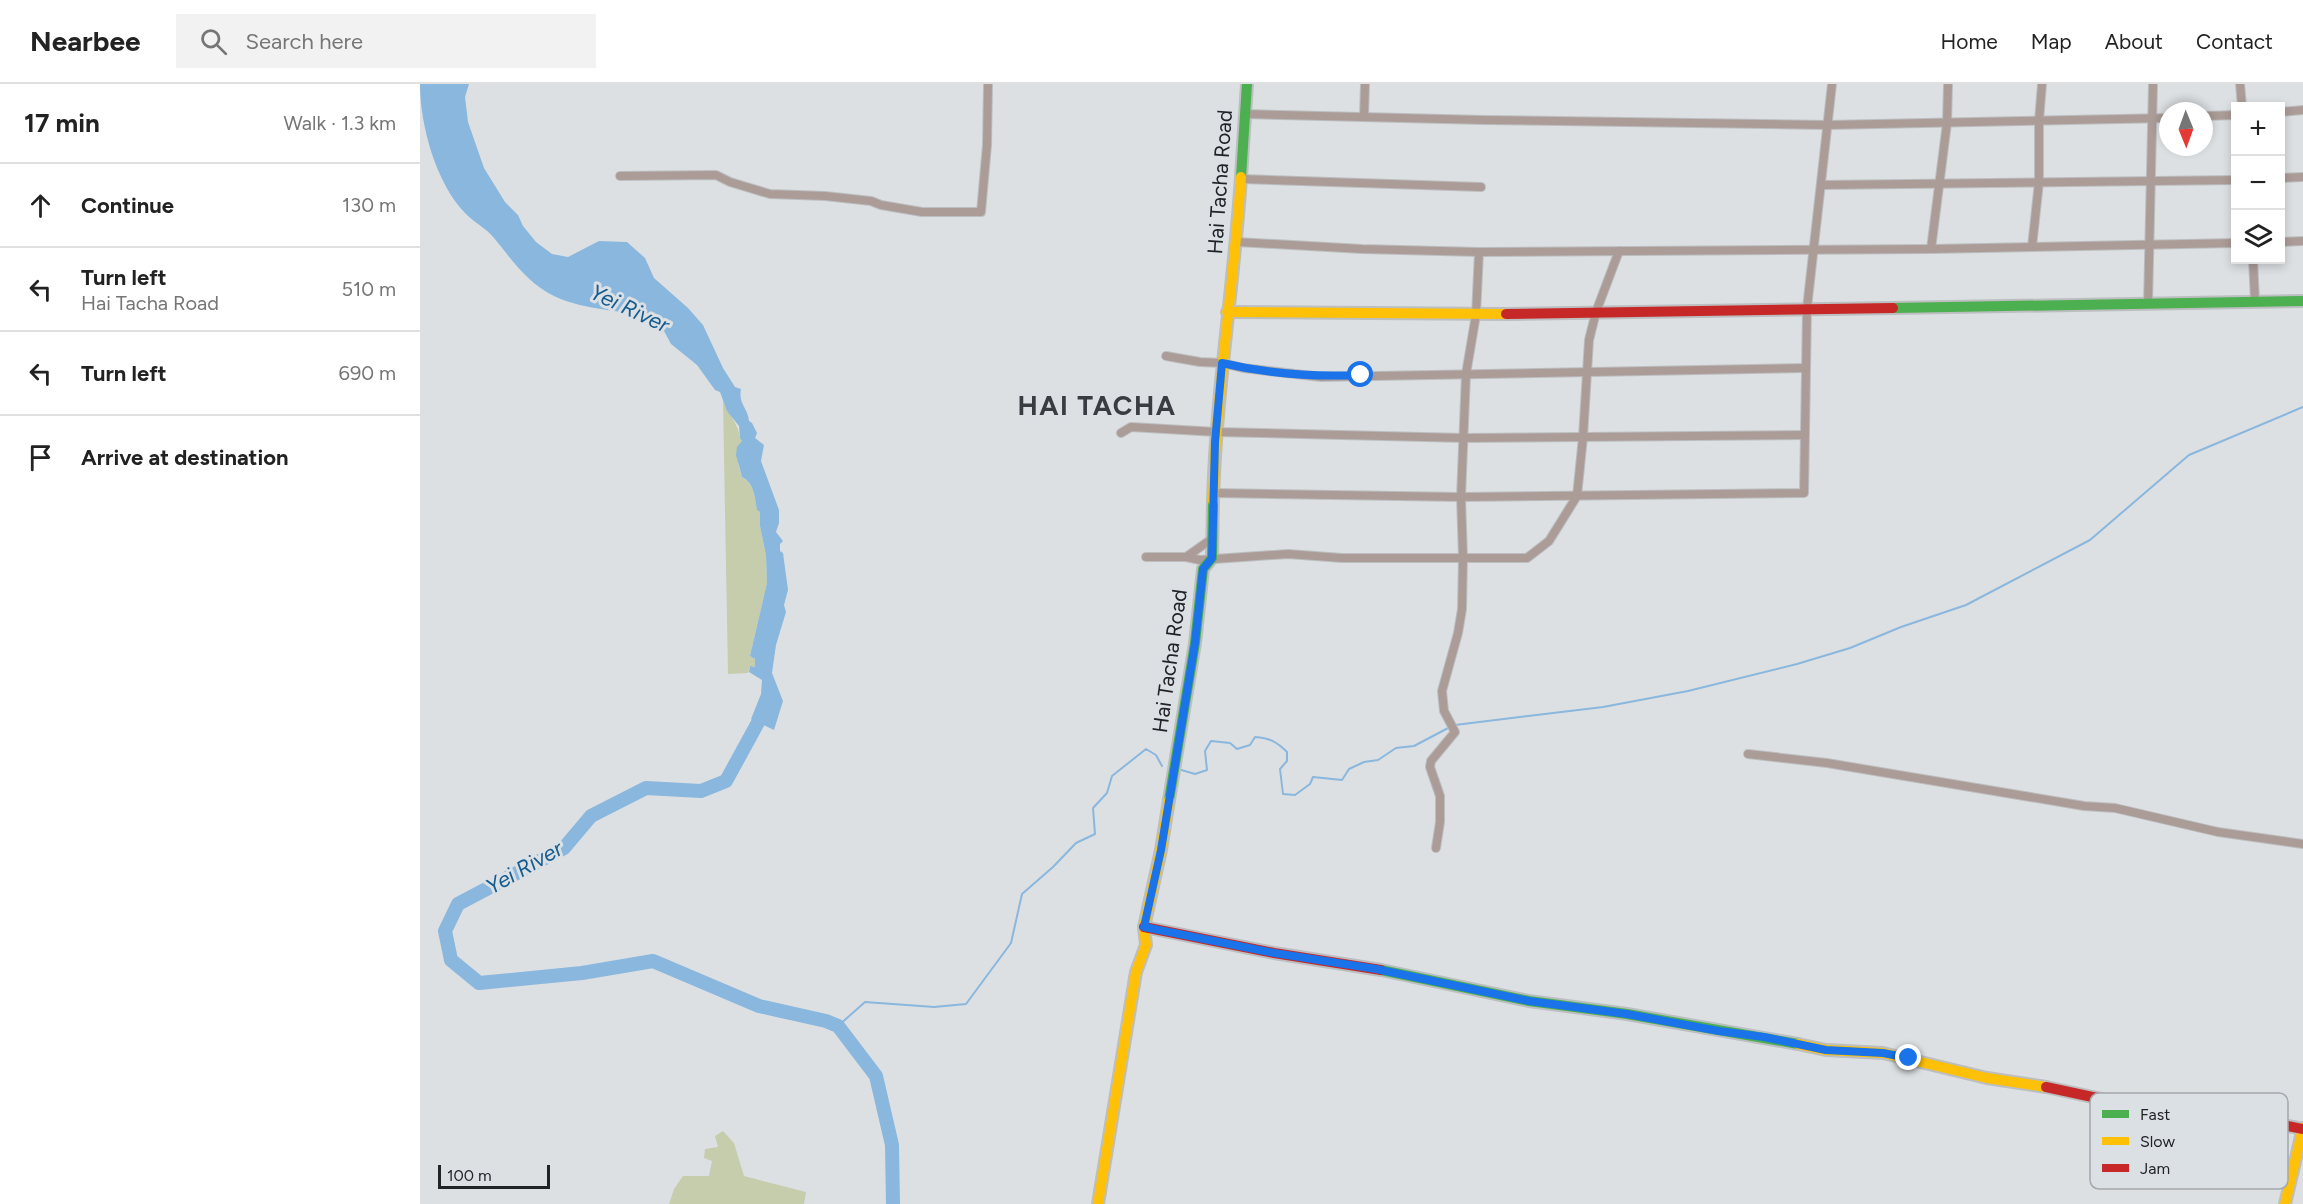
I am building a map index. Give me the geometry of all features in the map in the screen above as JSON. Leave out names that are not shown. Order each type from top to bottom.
[{"type":"street","points":[[620,176],[716,175],[730,182],[770,194],[848,198],[922,212],[981,212],[987,145],[988,84]]},
{"type":"street","name":"Hai Tacha Road","points":[[1098,1204],[1136,972],[1146,945],[1144,927],[1161,850],[1195,643],[1203,569],[1212,558],[1222,363],[1237,242],[1247,84]]},
{"type":"street","points":[[1364,117],[1365,84]]},
{"type":"street","points":[[1215,493],[1461,497],[1804,493],[1807,308],[1832,84]]},
{"type":"street","points":[[1931,249],[1947,123],[1948,84]]},
{"type":"street","points":[[2032,247],[2039,182],[2039,121],[2042,84]]},
{"type":"street","points":[[2148,304],[2153,84]]},
{"type":"street","points":[[2240,84],[2242,102]]},
{"type":"street","points":[[2285,112],[2303,110]]},
{"type":"street","points":[[1245,114],[1828,125],[2159,119]]},
{"type":"street","points":[[2213,116],[2231,115]]},
{"type":"street","points":[[2285,178],[2303,177]]},
{"type":"street","points":[[1241,179],[1481,187]]},
{"type":"street","points":[[1822,185],[2231,180]]},
{"type":"street","points":[[2285,242],[2303,241]]},
{"type":"street","points":[[1237,242],[1362,249],[1479,252],[1931,249],[2231,243]]},
{"type":"street","points":[[1146,557],[1186,557],[1200,560],[1288,554],[1342,558],[1527,558],[1549,541],[1577,496],[1589,340],[1596,312],[1619,251]]},
{"type":"street","points":[[1436,848],[1440,822],[1440,796],[1430,767],[1431,760],[1455,732],[1443,711],[1442,691],[1459,625],[1463,557],[1461,497],[1466,374],[1476,315],[1479,252]]},
{"type":"street","points":[[2253,264],[2255,301]]},
{"type":"street","points":[[1227,312],[1476,315],[2303,301]]},
{"type":"street","points":[[1166,356],[1321,377],[1806,369]]},
{"type":"street","points":[[1121,433],[1131,427],[1217,432],[1464,438],[1804,435]]},
{"type":"street","points":[[1186,557],[1213,538]]},
{"type":"street","points":[[1748,754],[1827,763],[2084,806],[2115,808],[2218,832],[2303,844]]},
{"type":"street","points":[[1144,927],[1274,953],[1376,969],[1529,1001],[1627,1014],[1826,1050],[1883,1053],[1987,1078],[2090,1096]]},
{"type":"street","points":[[2285,1204],[2303,1131],[2288,1127]]},
{"type":"green space","points":[[723,401],[742,441],[738,455],[739,467],[742,477],[751,487],[757,510],[760,512],[760,526],[766,555],[767,583],[750,656],[755,659],[755,667],[750,666],[748,673],[728,674]]},
{"type":"green space","points":[[723,1131],[734,1143],[744,1176],[806,1192],[804,1204],[669,1204],[674,1189],[683,1176],[709,1176],[712,1161],[704,1158],[705,1149],[718,1147],[715,1136]]},
{"type":"water","points":[[420,84],[469,84],[465,97],[468,122],[484,168],[505,202],[518,215],[523,226],[536,242],[552,254],[568,257],[599,241],[627,242],[645,258],[654,278],[688,308],[703,325],[723,368],[735,387],[741,389],[742,402],[749,421],[757,433],[755,438],[764,445],[761,461],[779,510],[776,532],[783,541],[780,544],[780,551],[783,553],[788,590],[784,605],[786,612],[776,645],[772,673],[783,701],[774,730],[751,719],[761,694],[762,680],[749,672],[750,666],[755,667],[755,659],[750,656],[767,583],[766,555],[760,526],[760,512],[757,510],[755,495],[749,483],[742,477],[736,455],[737,447],[742,441],[739,426],[727,411],[720,392],[715,390],[697,365],[671,344],[664,331],[661,334],[657,331],[653,319],[580,305],[556,297],[521,271],[491,234],[466,214],[446,187],[438,170],[423,117]]},
{"type":"waterway","points":[[1455,725],[1603,707],[1688,691],[1797,664],[1850,648],[1901,627],[1966,605],[2090,540],[2189,455],[2303,407]]},
{"type":"waterway","name":"Yei River","points":[[767,706],[726,781],[701,791],[646,788],[591,816],[564,848],[458,904],[445,931],[451,960],[479,983],[582,973],[653,961],[759,1006],[826,1021],[838,1026],[876,1076],[892,1145],[893,1204]]},
{"type":"waterway","points":[[1178,769],[1195,774],[1207,770],[1205,751],[1211,741],[1230,743],[1237,749],[1250,745],[1255,737],[1265,738],[1287,752],[1287,761],[1280,769],[1283,794],[1295,795],[1310,784],[1313,777],[1342,780],[1349,769],[1364,762],[1378,760],[1396,748],[1414,746],[1450,727]]},
{"type":"waterway","points":[[838,1026],[865,1002],[934,1007],[966,1004],[1011,943],[1022,894],[1076,843],[1095,834],[1093,808],[1107,793],[1112,776],[1146,749],[1156,755],[1162,766]]},
{"type":"traffic: fast","points":[[1241,177],[1247,84]]},
{"type":"traffic: fast","points":[[1893,308],[2303,301]]},
{"type":"traffic: fast","points":[[1169,800],[1195,643],[1203,569],[1212,558],[1213,501]]},
{"type":"traffic: fast","points":[[1381,970],[1529,1001],[1627,1014],[1798,1044]]},
{"type":"traffic: slow","points":[[1213,501],[1218,420],[1241,177]]},
{"type":"traffic: slow","points":[[1227,312],[1506,314]]},
{"type":"traffic: slow","points":[[1098,1204],[1136,972],[1146,945],[1144,927],[1161,850],[1169,800]]},
{"type":"traffic: slow","points":[[1798,1044],[1826,1050],[1883,1053],[1987,1078],[2046,1087]]},
{"type":"traffic: slow","points":[[2285,1204],[2303,1128]]},
{"type":"traffic: jam","points":[[1506,314],[1893,308]]},
{"type":"traffic: jam","points":[[1144,927],[1274,953],[1381,970]]},
{"type":"traffic: jam","points":[[2046,1087],[2090,1096]]},
{"type":"traffic: jam","points":[[2288,1126],[2303,1129]]},
{"type":"district","name":"HAI TACHA","points":[[1097,406]]},
{"type":"route","points":[[1361,375],[1321,377],[1243,368],[1222,363],[1215,442],[1212,558],[1203,569],[1195,643],[1161,850],[1144,927],[1274,953],[1376,969],[1529,1001],[1627,1014],[1826,1050],[1883,1053],[1909,1058]]}]
